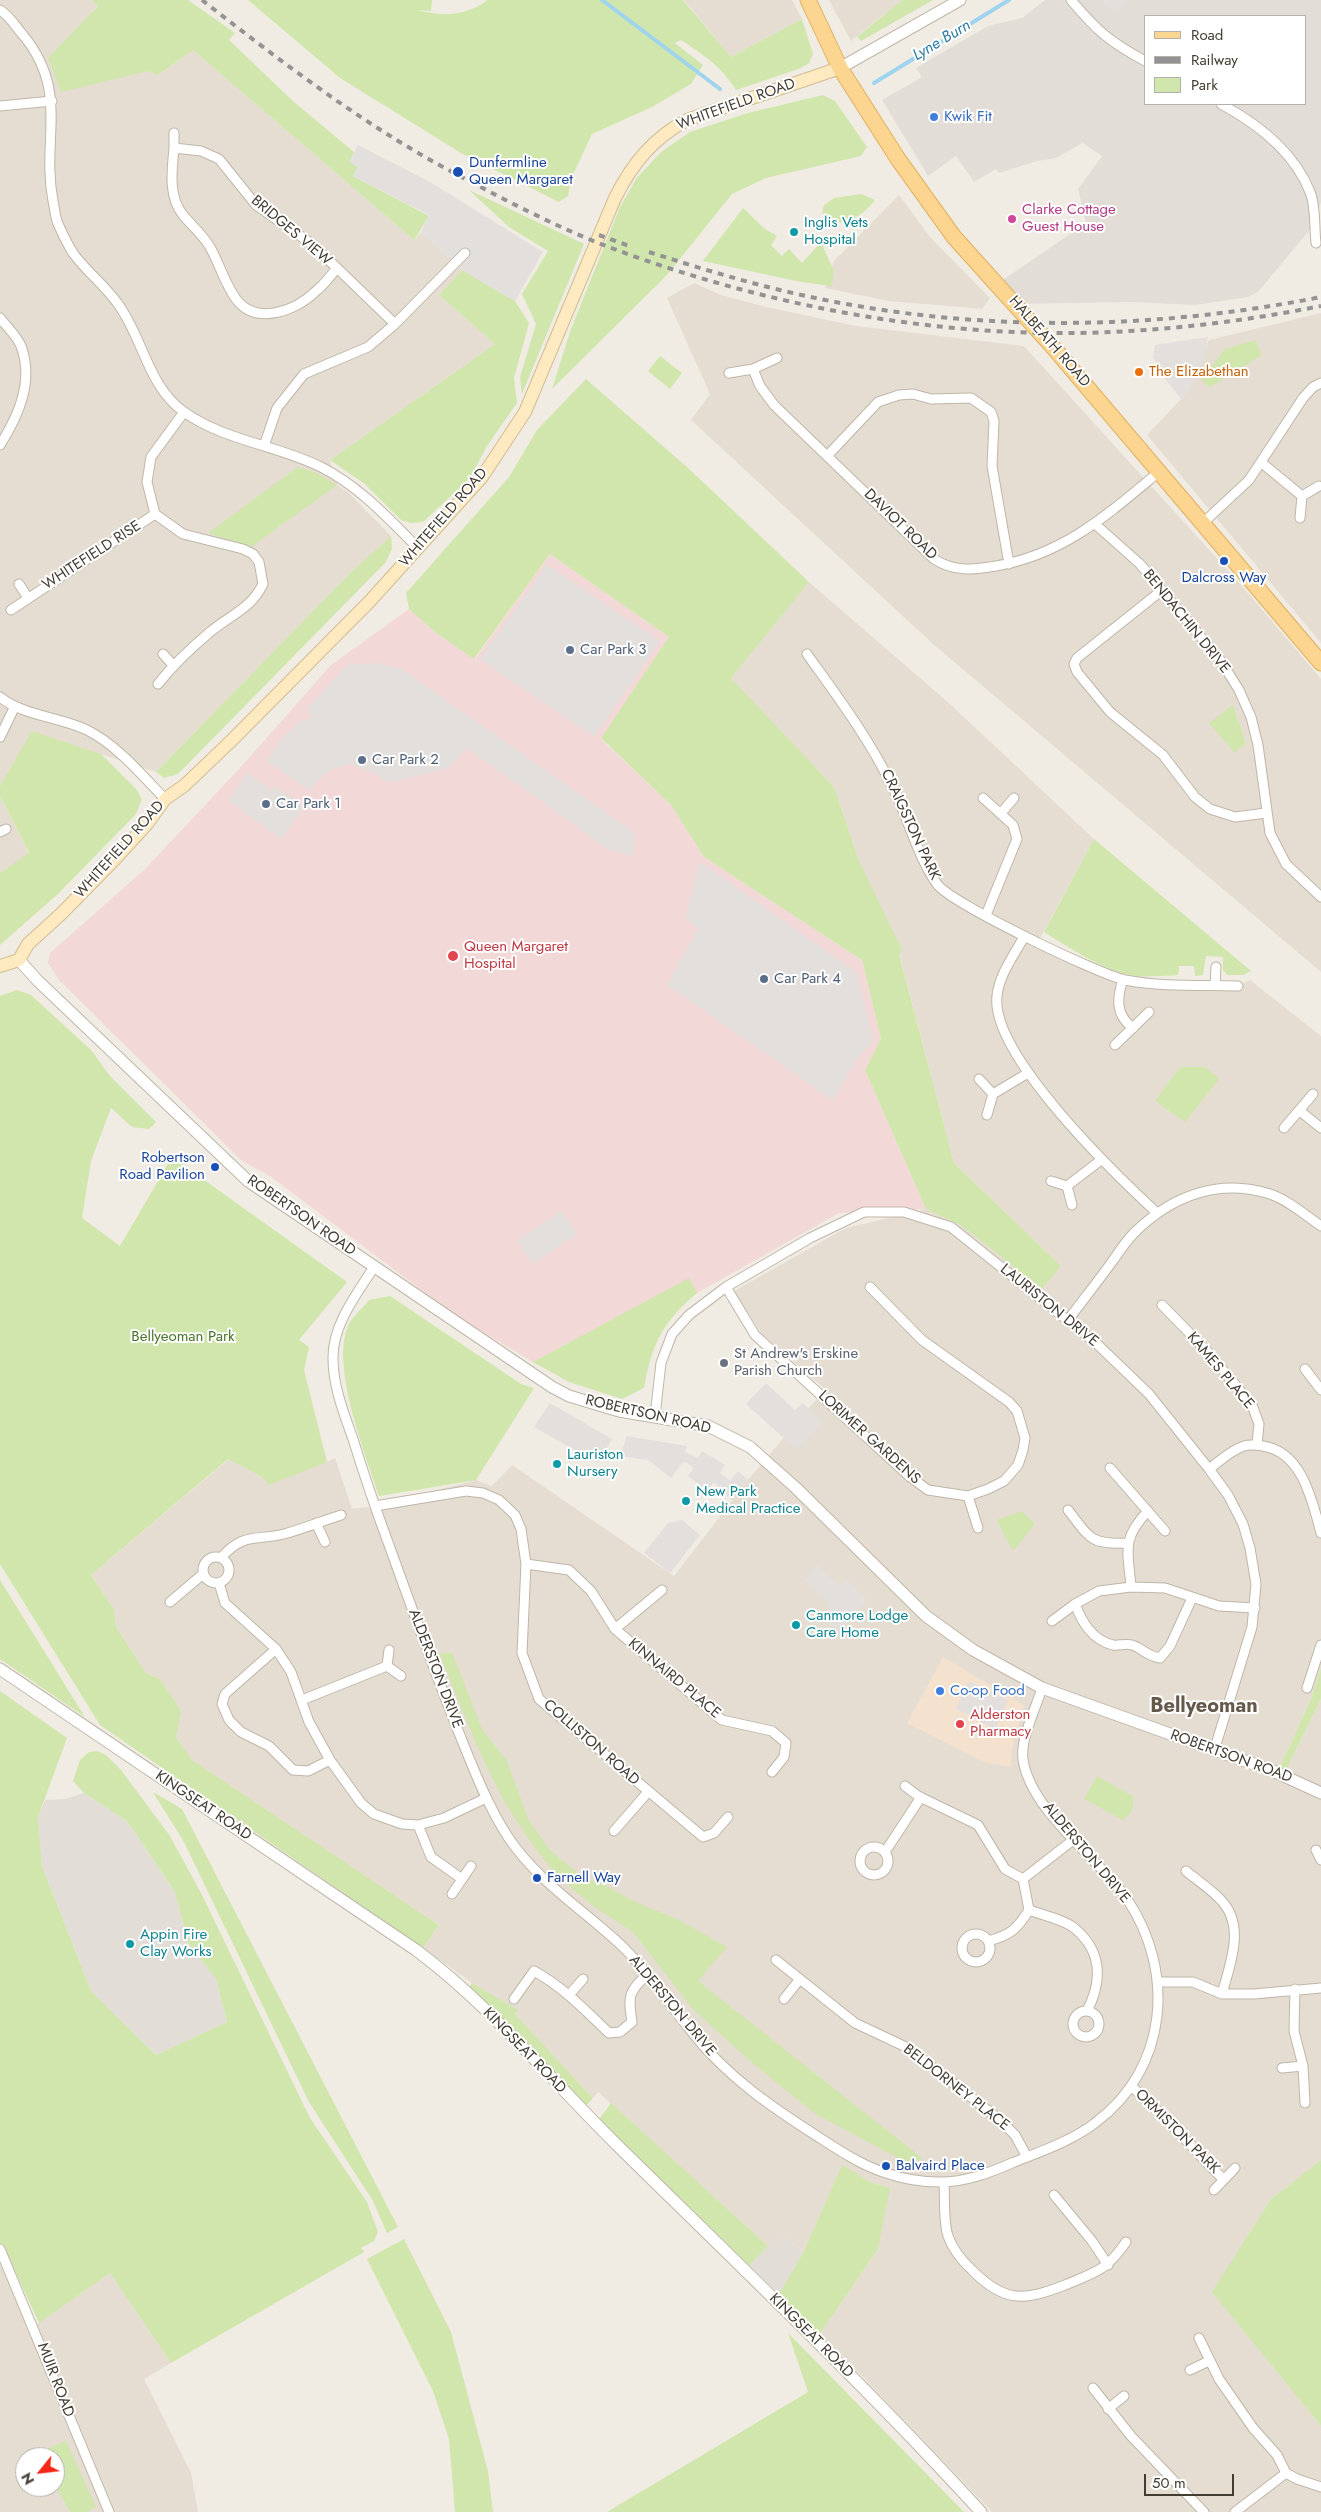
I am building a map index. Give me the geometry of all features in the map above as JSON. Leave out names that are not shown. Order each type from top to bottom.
[{"type":"main road","name":"HALBEATH ROAD","points":[[808,0],[840,68],[898,159],[954,237],[1016,304],[1160,471],[1321,663]]},
{"type":"main road","name":"WHITEFIELD ROAD","points":[[19,960],[28,944],[62,914],[115,859],[147,824],[165,799],[185,785],[231,740],[419,549],[482,478],[525,412],[615,198],[645,152],[671,129],[687,120],[840,68]]},
{"type":"main road","points":[[0,966],[19,960]]},
{"type":"street","points":[[840,68],[960,0]]},
{"type":"street","points":[[1071,0],[1091,24],[1111,42],[1144,60]]},
{"type":"street","points":[[0,10],[31,45],[45,71],[52,101],[49,180],[58,224],[73,253],[107,289],[122,310],[138,339],[157,384],[184,412],[216,429],[319,466],[345,480],[419,549]]},
{"type":"street","points":[[0,106],[52,101]]},
{"type":"street","points":[[1223,105],[1250,120],[1287,153],[1311,193],[1316,242]]},
{"type":"street","name":"BRIDGES VIEW","points":[[174,133],[173,194],[181,213],[209,245],[235,298],[247,310],[260,314],[275,313],[290,308],[316,292],[337,268]]},
{"type":"street","name":"BRIDGES VIEW","points":[[174,148],[201,151],[219,159],[256,205],[312,244],[395,324]]},
{"type":"street","points":[[264,446],[277,408],[304,374],[368,347],[395,324],[464,253]]},
{"type":"street","points":[[0,318],[20,344],[27,374],[21,406],[0,445]]},
{"type":"street","points":[[729,373],[753,369],[777,358]]},
{"type":"street","name":"DAVIOT ROAD","points":[[753,369],[760,386],[774,405],[934,559],[943,565],[960,570],[1009,564],[1054,549],[1095,524],[1160,471]]},
{"type":"street","points":[[1203,523],[1249,480],[1262,463],[1303,398],[1321,383]]},
{"type":"street","points":[[828,455],[878,402],[899,395],[913,394],[931,399],[971,398],[991,412],[994,421],[992,466],[1009,564]]},
{"type":"street","points":[[158,684],[173,665],[210,632],[252,603],[263,584],[259,562],[253,554],[183,534],[155,514],[147,482],[151,457],[184,412]]},
{"type":"street","points":[[1262,463],[1302,496]]},
{"type":"street","points":[[1302,496],[1319,486]]},
{"type":"street","points":[[1300,518],[1302,496]]},
{"type":"street","name":"WHITEFIELD RISE","points":[[11,610],[155,514]]},
{"type":"street","name":"BENDACHIN DRIVE","points":[[1095,524],[1140,564],[1221,661],[1239,690],[1251,717],[1258,745],[1270,834],[1286,864],[1320,896]]},
{"type":"street","name":"WHITEFIELD RISE","points":[[19,584],[28,598]]},
{"type":"street","points":[[1161,591],[1077,658],[1074,664],[1076,672],[1110,712],[1162,755],[1196,797],[1210,809],[1235,817],[1266,813]]},
{"type":"street","points":[[163,654],[173,665]]},
{"type":"street","name":"CRAIGSTON PARK","points":[[806,654],[868,741],[892,786],[927,867],[938,886],[1024,937],[1123,979],[1153,984],[1238,986]]},
{"type":"street","points":[[0,696],[15,706],[88,731],[108,743],[165,799]]},
{"type":"street","points":[[0,737],[15,706]]},
{"type":"street","points":[[982,798],[1013,825],[1017,839],[986,915]]},
{"type":"street","points":[[1001,814],[1014,798]]},
{"type":"street","points":[[1024,937],[1004,972],[996,996],[1004,1034],[1028,1073],[1101,1160],[1157,1213]]},
{"type":"street","name":"ROBERTSON ROAD","points":[[19,960],[38,981],[248,1181],[552,1387],[569,1396],[619,1411],[708,1426],[750,1447],[796,1488],[926,1616],[973,1650],[1042,1688],[1273,1771],[1321,1792]]},
{"type":"street","points":[[1215,985],[1216,968]]},
{"type":"street","points":[[1123,979],[1117,999],[1125,1022],[1133,1028]]},
{"type":"street","points":[[1116,1045],[1149,1012]]},
{"type":"street","points":[[987,1115],[993,1094],[1028,1073]]},
{"type":"street","points":[[979,1079],[993,1094]]},
{"type":"street","points":[[1284,1128],[1313,1094]]},
{"type":"street","points":[[1300,1111],[1321,1128]]},
{"type":"street","points":[[1067,1186],[1101,1160]]},
{"type":"street","points":[[1051,1181],[1067,1186]]},
{"type":"street","points":[[1067,1186],[1072,1205]]},
{"type":"street","points":[[1068,1320],[1133,1233],[1157,1213],[1181,1197],[1200,1191],[1248,1189],[1271,1194],[1298,1209],[1321,1226]]},
{"type":"street","name":"LAURISTON DRIVE","points":[[655,1416],[660,1363],[672,1334],[689,1314],[726,1288],[810,1238],[864,1212],[904,1212],[950,1227],[1097,1344],[1149,1394],[1228,1495],[1243,1524],[1250,1548],[1256,1584],[1255,1608],[1252,1627],[1214,1750]]},
{"type":"street","name":"ALDERSTON DRIVE","points":[[374,1267],[344,1314],[332,1355],[340,1400],[375,1506],[438,1678],[486,1798],[510,1840],[549,1885],[622,1946],[648,1974],[693,2035],[727,2069],[762,2100],[831,2145],[879,2170],[915,2180],[944,2182],[984,2175],[1090,2127],[1108,2112],[1131,2086],[1146,2060],[1155,2037],[1159,1982],[1148,1938],[1128,1900],[1047,1809],[1028,1777],[1022,1756],[1024,1742],[1042,1688]]},
{"type":"street","name":"LORIMER GARDENS","points":[[726,1288],[755,1335],[909,1476],[928,1490],[968,1496],[988,1490],[1004,1481],[1018,1465],[1024,1450],[1025,1438],[1017,1411],[988,1386],[922,1340],[870,1287]]},
{"type":"street","name":"KAMES PLACE","points":[[1162,1305],[1207,1351],[1252,1404],[1259,1424],[1257,1445]]},
{"type":"street","points":[[1305,1369],[1321,1390]]},
{"type":"street","points":[[1209,1469],[1235,1449],[1246,1445],[1274,1448],[1293,1464],[1302,1476],[1312,1501],[1321,1533]]},
{"type":"street","points":[[1110,1468],[1165,1530]]},
{"type":"street","name":"COLLISTON ROAD","points":[[375,1506],[466,1491],[483,1492],[501,1501],[515,1515],[521,1529],[526,1564],[522,1653],[539,1699],[703,1837],[714,1833],[728,1817]]},
{"type":"street","points":[[968,1496],[978,1528]]},
{"type":"street","points":[[1068,1510],[1092,1540],[1104,1544],[1128,1543]]},
{"type":"street","points":[[1131,1587],[1128,1543],[1130,1534],[1148,1511]]},
{"type":"street","points":[[220,1558],[226,1563],[228,1571],[226,1578],[219,1583],[211,1583],[203,1574],[203,1566],[208,1559],[220,1558],[236,1543],[248,1539],[284,1534],[341,1514]]},
{"type":"street","points":[[316,1523],[325,1542]]},
{"type":"street","name":"KINNAIRD PLACE","points":[[526,1564],[569,1570],[591,1590],[615,1629],[722,1720],[772,1731],[786,1742],[784,1757],[772,1772]]},
{"type":"street","points":[[170,1602],[203,1574]]},
{"type":"street","points":[[219,1583],[225,1602],[276,1649],[291,1672],[309,1722],[330,1760],[361,1803],[374,1814],[402,1824],[418,1825],[444,1818],[486,1798]]},
{"type":"street","points":[[1052,1621],[1075,1604],[1099,1591],[1131,1587],[1165,1588],[1219,1606],[1255,1608]]},
{"type":"street","name":"KINNAIRD PLACE","points":[[615,1629],[662,1590]]},
{"type":"street","points":[[1075,1604],[1082,1620],[1094,1636],[1113,1645],[1133,1645],[1147,1656],[1160,1658],[1170,1646],[1192,1598]]},
{"type":"street","points":[[1307,1688],[1321,1645]]},
{"type":"street","points":[[276,1649],[225,1694],[222,1704],[229,1720],[241,1732],[269,1746],[293,1770],[308,1771],[330,1760]]},
{"type":"street","points":[[387,1666],[389,1650]]},
{"type":"street","points":[[302,1700],[387,1666]]},
{"type":"street","points":[[387,1666],[401,1676]]},
{"type":"street","name":"KINGSEAT ROAD","points":[[0,1669],[416,1950],[462,1987],[600,2129],[809,2334],[981,2512]]},
{"type":"street","points":[[905,1786],[921,1797],[978,1825],[1004,1869],[1023,1878]]},
{"type":"street","name":"COLLISTON ROAD","points":[[614,1831],[648,1792]]},
{"type":"street","points":[[885,1852],[921,1797]]},
{"type":"street","points":[[418,1825],[431,1857],[462,1879]]},
{"type":"street","points":[[1023,1878],[1073,1840]]},
{"type":"street","points":[[1316,1850],[1321,1860]]},
{"type":"street","points":[[452,1894],[471,1866]]},
{"type":"street","points":[[1186,1871],[1221,1899],[1235,1923],[1235,1945],[1222,1994]]},
{"type":"street","points":[[988,1940],[1004,1936],[1018,1927],[1029,1910],[1023,1878]]},
{"type":"street","points":[[1029,1910],[1072,1926],[1091,1950],[1099,1974],[1094,1996],[1086,2010]]},
{"type":"street","name":"BELDORNEY PLACE","points":[[776,1960],[855,2022],[908,2048],[999,2118],[1016,2135],[1027,2157]]},
{"type":"street","points":[[514,1999],[534,1970],[551,1980],[569,1995],[609,2033],[620,2032],[632,2022],[629,2000],[634,1985],[648,1974]]},
{"type":"street","points":[[784,1999],[800,1979]]},
{"type":"street","points":[[569,1995],[583,1980]]},
{"type":"street","points":[[1159,1982],[1193,1982],[1222,1994],[1254,1994],[1321,1988]]},
{"type":"street","points":[[1295,1989],[1294,2031],[1303,2066],[1305,2103]]},
{"type":"street","points":[[1282,2068],[1303,2066]]},
{"type":"street","name":"ORMISTON PARK","points":[[1131,2086],[1160,2111],[1181,2137],[1223,2179]]},
{"type":"street","name":"ORMISTON PARK","points":[[1214,2190],[1235,2168]]},
{"type":"street","points":[[944,2182],[947,2234],[954,2250],[976,2275],[996,2291],[1010,2296],[1040,2294],[1098,2272],[1108,2265],[1126,2242]]},
{"type":"street","points":[[1054,2195],[1092,2241],[1108,2265]]},
{"type":"street","name":"MUIR ROAD","points":[[0,2249],[109,2512]]},
{"type":"street","points":[[1199,2338],[1209,2361],[1236,2405],[1277,2456],[1286,2472],[1297,2479],[1321,2487]]},
{"type":"street","points":[[1190,2370],[1209,2361]]},
{"type":"street","points":[[1093,2388],[1131,2436],[1204,2512]]},
{"type":"street","points":[[1108,2409],[1124,2396]]},
{"type":"street","points":[[1235,2512],[1286,2472]]},
{"type":"shaded area","points":[[0,0],[92,0],[98,5],[89,16],[158,75],[193,50],[414,240],[421,232],[450,258],[462,270],[439,295],[495,344],[330,460],[337,485],[349,493],[391,536],[349,574],[156,772],[33,732],[0,786]]},
{"type":"shaded area","points":[[684,0],[792,0],[802,19],[731,57]]},
{"type":"shaded area","points":[[829,0],[902,0],[851,41]]},
{"type":"shaded area","points":[[1045,0],[1321,0],[1321,202],[1313,226],[1258,292],[1248,297],[1196,305],[1129,302],[1016,304],[997,284],[1086,223],[1078,189],[1102,156],[1083,143],[1056,158],[1037,161],[999,173],[996,169],[974,182],[956,156],[928,176],[882,100],[922,77],[916,68],[988,26],[1022,18]]},
{"type":"shaded area","points":[[1102,0],[1129,0],[1116,14]]},
{"type":"shaded area","points":[[358,145],[430,182],[543,252],[515,301],[462,270],[421,232],[429,215],[353,176],[358,167],[349,162]]},
{"type":"shaded area","points":[[899,195],[931,238],[990,298],[982,309],[889,301],[825,288],[834,261]]},
{"type":"shaded area","points":[[694,283],[721,295],[762,306],[856,326],[1024,346],[1241,585],[1321,679],[1321,972],[933,644],[691,420],[710,394],[667,298]]},
{"type":"shaded area","points":[[1321,313],[1321,643],[1147,435],[1182,398],[1209,340]]},
{"type":"shaded area","points":[[1208,337],[1201,370],[1182,400],[1161,374],[1162,371],[1153,358],[1155,345]]},
{"type":"shaded area","name":"Queen Margaret Hospital","points":[[550,554],[669,637],[601,739],[671,805],[704,857],[862,960],[881,1039],[865,1070],[926,1209],[839,1213],[697,1293],[689,1279],[533,1362],[456,1316],[270,1176],[242,1161],[59,980],[48,963],[50,953],[144,870],[239,769],[331,665],[409,609],[435,632],[475,659]]},
{"type":"shaded area","name":"Car Park 3","points":[[547,565],[660,641],[594,737],[480,659]]},
{"type":"shaded area","points":[[809,582],[950,704],[1094,839],[1038,942],[1123,979],[1238,986],[1250,980],[1321,1036],[1321,1668],[1311,1699],[1280,1767],[1286,1770],[1321,1699],[1321,2160],[1271,2199],[1213,2292],[1321,2426],[1321,2512],[992,2512],[862,2376],[819,2335],[878,2249],[889,2188],[870,2182],[842,2166],[804,2251],[779,2234],[768,2246],[598,2092],[593,2098],[515,2014],[517,2010],[472,1983],[423,1948],[439,1925],[192,1760],[176,1737],[160,1679],[146,1673],[116,1627],[114,1609],[91,1575],[229,1459],[262,1477],[327,1462],[335,1458],[352,1509],[375,1506],[476,1480],[492,1486],[512,1465],[674,1576],[748,1480],[825,1389],[762,1334],[734,1291],[846,1228],[926,1209],[962,1226],[1041,1288],[1061,1266],[954,1163],[899,953],[859,861],[834,787],[730,678]]},
{"type":"shaded area","name":"Car Park 2","points":[[371,663],[400,668],[635,833],[633,856],[608,849],[467,748],[448,768],[388,783],[374,773],[349,763],[327,772],[309,790],[267,761],[283,737],[300,722],[312,717],[307,709],[348,665]]},
{"type":"shaded area","name":"Car Park 1","points":[[248,773],[272,791],[275,786],[304,807],[281,839],[228,800]]},
{"type":"shaded area","points":[[0,796],[29,854],[0,873]]},
{"type":"shaded area","name":"Car Park 4","points":[[700,862],[857,973],[873,1041],[858,1058],[833,1100],[667,985],[699,928],[685,918]]},
{"type":"shaded area","points":[[561,1211],[577,1234],[533,1264],[517,1241]]},
{"type":"shaded area","points":[[766,1383],[795,1410],[803,1403],[823,1422],[797,1450],[746,1404]]},
{"type":"shaded area","points":[[550,1403],[612,1439],[598,1463],[534,1427]]},
{"type":"shaded area","points":[[627,1436],[687,1446],[685,1452],[698,1458],[702,1451],[725,1465],[720,1473],[730,1481],[738,1471],[748,1480],[732,1501],[714,1482],[707,1491],[688,1476],[694,1468],[686,1462],[682,1463],[671,1478],[648,1460],[620,1456]]},
{"type":"shaded area","points":[[682,1520],[700,1535],[670,1573],[644,1553],[668,1523]]},
{"type":"shaded area","points":[[817,1565],[839,1586],[847,1579],[867,1600],[838,1633],[825,1621],[830,1614],[827,1602],[804,1580]]},
{"type":"shaded area","points":[[943,1657],[1024,1705],[1012,1749],[1010,1767],[984,1762],[907,1723]]},
{"type":"shaded area","points":[[969,1681],[1008,1700],[995,1729],[956,1709]]},
{"type":"shaded area","points":[[84,1793],[125,1820],[134,1831],[175,1892],[188,1943],[216,1979],[227,2022],[156,2055],[91,1991],[42,1866],[38,1817],[45,1800],[65,1799]]},
{"type":"shaded area","points":[[779,2234],[804,2251],[779,2294],[749,2266]]},
{"type":"shaded area","points":[[0,2264],[30,2329],[110,2273],[171,2363],[144,2379],[191,2473],[198,2512],[0,2512]]},
{"type":"green space","points":[[92,0],[188,0],[235,33],[229,40],[294,102],[354,152],[350,162],[358,167],[353,176],[429,216],[414,240],[193,50],[158,75],[148,71],[61,92],[48,58],[98,6]]},
{"type":"green space","points":[[248,0],[432,0],[431,11],[417,10],[436,14],[454,14],[471,9],[488,0],[683,0],[731,57],[802,19],[813,54],[809,63],[801,68],[736,90],[718,67],[705,56],[681,40],[675,43],[703,65],[691,84],[652,107],[592,134],[571,179],[568,196],[559,202],[461,153],[340,78]]},
{"type":"green space","points":[[902,0],[933,0],[861,41],[857,37]]},
{"type":"green space","points":[[823,95],[835,101],[867,147],[861,156],[766,178],[732,194],[667,275],[552,389],[571,329],[620,207],[636,179],[661,152],[690,132],[748,113]]},
{"type":"green space","points":[[469,190],[584,244],[522,394],[520,377],[536,324],[522,294],[548,251],[509,227]]},
{"type":"green space","points":[[861,194],[875,200],[865,211],[846,222],[839,223],[825,220],[822,213],[824,205],[834,198]]},
{"type":"green space","points":[[743,208],[765,229],[777,236],[771,245],[782,256],[789,249],[802,263],[821,242],[834,271],[832,286],[801,282],[703,261]]},
{"type":"green space","points":[[462,270],[515,301],[529,323],[514,378],[517,403],[487,446],[470,478],[423,522],[411,523],[401,520],[365,484],[330,460],[495,344],[439,295]]},
{"type":"green space","points":[[1255,340],[1262,355],[1210,387],[1201,380],[1225,349]]},
{"type":"green space","points":[[660,356],[682,373],[670,389],[648,371]]},
{"type":"green space","points":[[586,379],[688,468],[809,582],[731,678],[834,787],[859,861],[902,950],[899,954],[954,1163],[1061,1266],[1042,1289],[962,1226],[926,1209],[865,1070],[881,1039],[862,960],[704,857],[671,805],[601,738],[669,637],[550,554],[474,659],[435,632],[409,609],[406,593],[509,477],[537,430]]},
{"type":"green space","points":[[298,467],[317,473],[337,485],[251,547],[208,533]]},
{"type":"green space","points":[[391,536],[392,549],[385,563],[178,774],[164,778],[156,772],[349,574]]},
{"type":"green space","points":[[1233,705],[1246,744],[1234,752],[1209,723]]},
{"type":"green space","points":[[32,731],[101,754],[136,789],[142,799],[136,814],[59,893],[0,945],[0,873],[29,853],[0,796],[0,786]]},
{"type":"green space","points":[[1094,839],[1251,971],[1243,975],[1227,975],[1223,970],[1223,957],[1206,956],[1203,975],[1195,976],[1194,966],[1179,966],[1178,975],[1135,976],[1124,974],[1100,964],[1044,932]]},
{"type":"green space","name":"Bellyeoman Park","points":[[17,990],[31,995],[91,1050],[110,1076],[156,1122],[149,1129],[132,1127],[111,1108],[91,1161],[82,1218],[120,1246],[172,1157],[347,1282],[299,1340],[309,1347],[304,1370],[327,1462],[269,1485],[262,1477],[228,1459],[91,1575],[114,1609],[116,1627],[146,1673],[160,1679],[181,1711],[176,1737],[192,1760],[439,1925],[423,1948],[100,1725],[0,1564],[0,996]]},
{"type":"green space","points":[[1180,1067],[1205,1067],[1219,1079],[1185,1122],[1155,1101]]},
{"type":"green space","points":[[689,1278],[697,1293],[675,1314],[660,1335],[651,1359],[644,1388],[622,1399],[569,1382],[533,1362]]},
{"type":"green space","points":[[390,1296],[521,1384],[534,1388],[476,1480],[379,1496],[359,1434],[346,1385],[343,1362],[344,1341],[349,1324],[369,1300]]},
{"type":"green space","points":[[1022,1511],[1035,1524],[1013,1551],[997,1520]]},
{"type":"green space","points":[[0,1580],[85,1717],[0,1659]]},
{"type":"green space","points":[[439,1653],[452,1653],[482,1729],[507,1761],[528,1819],[550,1850],[585,1879],[599,1882],[631,1900],[679,1920],[727,1947],[698,1981],[922,2158],[911,2165],[814,2113],[749,2060],[692,2008],[633,1932],[596,1908],[557,1876],[530,1841],[505,1803],[477,1746]]},
{"type":"green space","points":[[1321,1668],[1321,1699],[1286,1770],[1280,1767],[1311,1699]]},
{"type":"green space","points":[[0,1691],[67,1738],[38,1817],[42,1866],[91,1991],[156,2055],[227,2022],[216,1979],[188,1943],[175,1892],[125,1820],[84,1793],[73,1781],[80,1760],[89,1752],[97,1751],[106,1755],[121,1770],[170,1836],[201,1893],[310,2118],[367,2202],[378,2232],[374,2241],[361,2248],[364,2252],[171,2363],[110,2273],[39,2323],[5,2249],[2,2252],[0,2249]]},
{"type":"green space","points":[[1097,1776],[1134,1797],[1132,1811],[1123,1820],[1084,1799]]},
{"type":"green space","points":[[153,1792],[182,1809],[398,2227],[387,2233],[373,2201],[309,2102],[184,1842]]},
{"type":"green space","points":[[472,1983],[518,2010],[515,2014],[593,2098],[585,2107],[469,1987]]},
{"type":"green space","points":[[611,2103],[768,2246],[749,2266],[598,2121]]},
{"type":"green space","points":[[1321,2160],[1321,2426],[1212,2292],[1271,2199]]},
{"type":"green space","points":[[842,2165],[870,2182],[890,2188],[878,2249],[819,2335],[779,2294],[804,2251]]},
{"type":"green space","points":[[404,2239],[451,2332],[488,2471],[493,2512],[455,2512],[449,2439],[433,2391],[367,2259]]},
{"type":"green space","points":[[788,2333],[964,2512],[607,2512],[808,2392]]},
{"type":"green space","points":[[66,2441],[96,2507],[87,2512],[70,2512],[62,2497],[65,2497],[65,2447],[51,2447]]},
{"type":"waterway","name":"Lyne Burn","points":[[602,0],[720,89]]},
{"type":"waterway","name":"Lyne Burn","points":[[874,83],[1009,0]]},
{"type":"railway","points":[[202,0],[325,93],[389,135],[456,174],[574,233],[669,268],[725,285],[783,300],[899,322],[1017,332],[1137,331],[1260,317],[1321,306]]},
{"type":"railway","points":[[599,235],[632,247]]},
{"type":"railway","points":[[649,252],[767,287],[850,305],[917,315],[985,321],[1052,323],[1120,322],[1254,309],[1321,297]]},
{"type":"place","name":"Kwik Fit","points":[[934,117]]},
{"type":"place","name":"Dunfermline Queen Margaret","points":[[458,172]]},
{"type":"place","name":"Clarke Cottage Guest House","points":[[1012,219]]},
{"type":"place","name":"Inglis Vets Hospital","points":[[794,232]]},
{"type":"place","name":"The Elizabethan","points":[[1139,372]]},
{"type":"place","name":"Dalcross Way","points":[[1224,561]]},
{"type":"place","name":"Car Park 3","points":[[570,650]]},
{"type":"place","name":"Car Park 2","points":[[362,760]]},
{"type":"place","name":"Car Park 1","points":[[266,804]]},
{"type":"place","name":"Queen Margaret Hospital","points":[[453,956]]},
{"type":"place","name":"Car Park 4","points":[[764,979]]},
{"type":"place","name":"Robertson Road Pavilion","points":[[215,1167]]},
{"type":"place","name":"St Andrew's Erskine Parish Church","points":[[724,1363]]},
{"type":"place","name":"Lauriston Nursery","points":[[557,1464]]},
{"type":"place","name":"New Park Medical Practice","points":[[686,1501]]},
{"type":"place","name":"Canmore Lodge Care Home","points":[[796,1625]]},
{"type":"place","name":"Co-op Food","points":[[940,1691]]},
{"type":"place","name":"Alderston Pharmacy","points":[[960,1724]]},
{"type":"place","name":"Farnell Way","points":[[537,1878]]},
{"type":"place","name":"Appin Fire Clay Works","points":[[130,1944]]},
{"type":"place","name":"Balvaird Place","points":[[886,2166]]},
{"type":"district","name":"Bellyeoman","points":[[1204,1707]]}]
